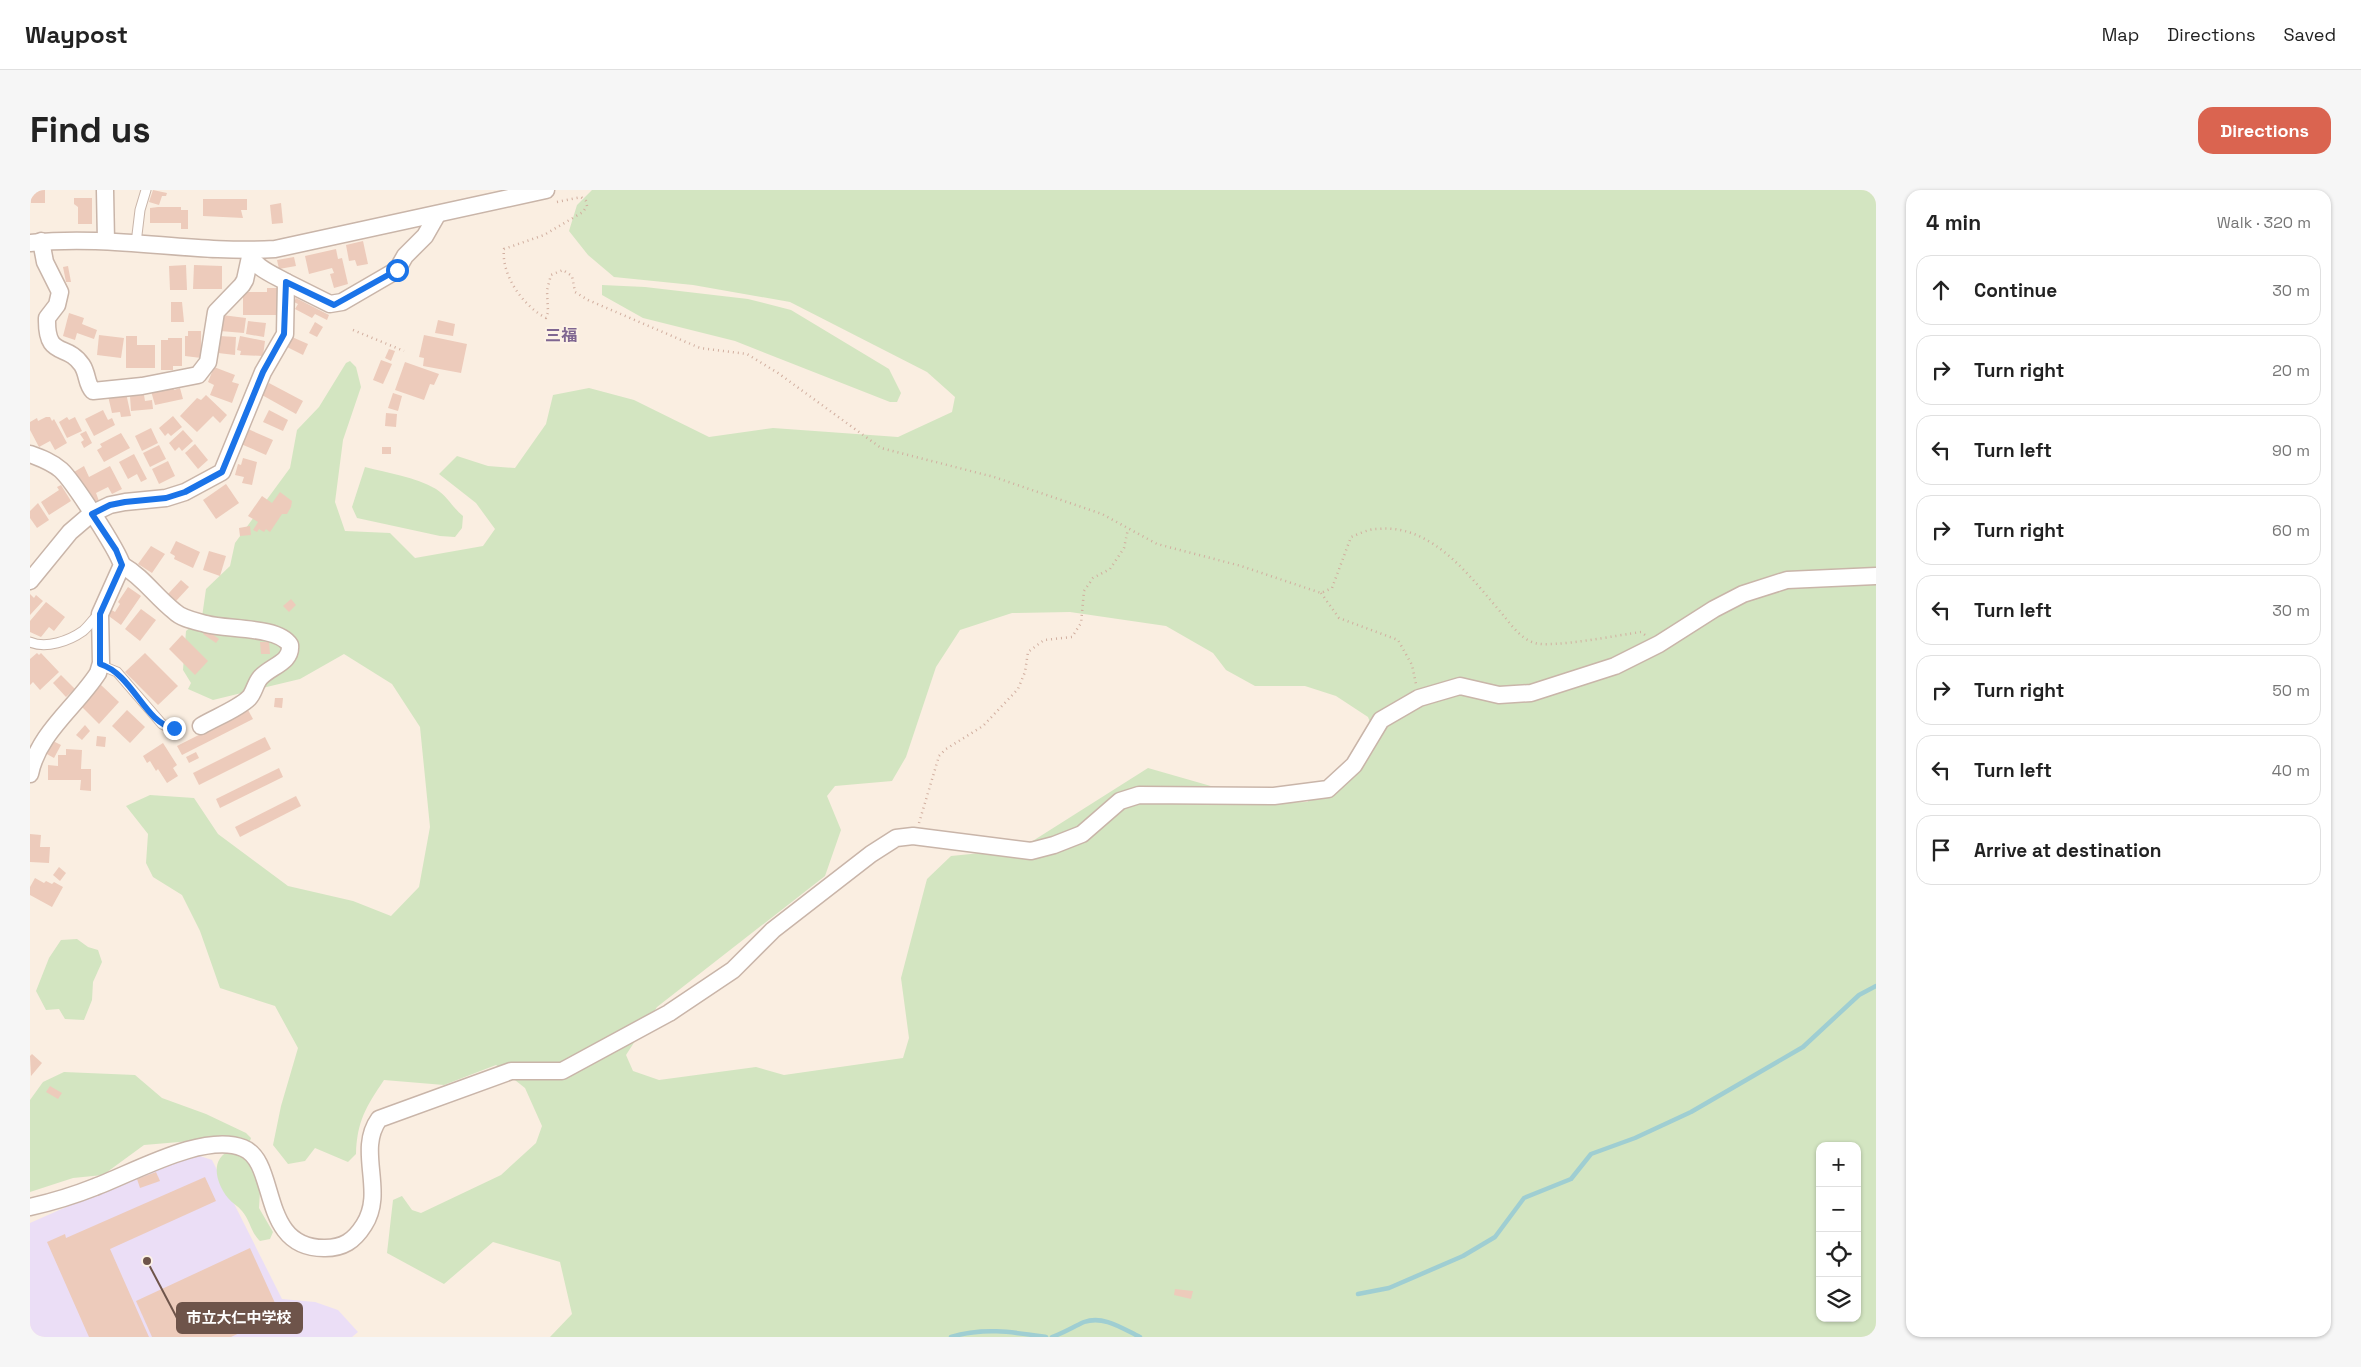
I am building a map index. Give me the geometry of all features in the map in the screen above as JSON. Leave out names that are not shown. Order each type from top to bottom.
[{"type":"street","points":[[105,190],[106,241]]},
{"type":"street","points":[[249,254],[245,280],[216,312],[208,362],[198,375],[142,386],[93,391],[89,387],[84,367],[78,360],[53,346],[48,339],[47,318],[57,305],[60,292],[35,242],[106,241],[249,254],[539,192]]},
{"type":"street","points":[[249,254],[258,266],[286,282],[330,304],[342,302],[397,270],[404,256],[425,236],[436,215]]},
{"type":"street","points":[[30,580],[70,532],[92,514],[110,505],[166,498],[185,492],[222,472],[263,372],[284,334],[286,282]]},
{"type":"street","points":[[30,454],[50,462],[66,475],[116,550],[122,565],[147,584],[182,617],[208,625],[280,635],[290,645],[290,650],[285,660],[265,673],[249,698],[201,726]]},
{"type":"street","points":[[30,774],[34,760],[44,743],[94,680],[100,664],[100,612],[122,565]]},
{"type":"street","points":[[30,1207],[95,1188],[165,1158],[203,1146],[225,1145],[243,1148],[256,1158],[277,1217],[287,1234],[301,1244],[318,1249],[338,1248],[348,1244],[364,1225],[374,1204],[369,1140],[372,1128],[379,1119],[511,1070],[562,1071],[669,1013],[733,970],[773,930],[871,854],[896,838],[913,836],[1031,851],[1054,845],[1082,834],[1120,801],[1140,795],[1274,796],[1328,789],[1354,766],[1381,720],[1419,698],[1460,686],[1499,695],[1532,693],[1614,666],[1659,644],[1714,609],[1743,594],[1787,580],[1876,576]]},
{"type":"lane","points":[[136,243],[140,210],[146,190]]},
{"type":"lane","points":[[30,642],[43,645],[73,636],[82,632],[100,612]]},
{"type":"lane","points":[[100,664],[117,672],[162,724],[168,727],[179,728]]},
{"type":"path","points":[[539,192],[536,204],[581,197],[586,201],[586,206],[583,212],[544,235],[504,249],[503,261],[516,291],[537,313],[546,318],[548,312],[547,290],[551,275],[563,270],[572,276],[575,292],[588,300],[700,348],[747,354],[778,373],[881,448],[994,477],[1102,514],[1158,544],[1240,566],[1321,593],[1340,618],[1398,640],[1412,665],[1419,698]]},
{"type":"path","points":[[353,330],[404,351]]},
{"type":"path","points":[[913,836],[924,810],[939,756],[946,749],[983,726],[1018,689],[1025,672],[1028,652],[1044,640],[1072,636],[1081,623],[1084,591],[1093,578],[1110,569],[1124,548],[1128,529]]},
{"type":"path","points":[[1321,593],[1332,588],[1351,537],[1376,529],[1404,530],[1433,544],[1457,561],[1520,635],[1535,643],[1554,643],[1641,632],[1659,644]]},
{"type":"shaded area","points":[[197,1155],[212,1160],[282,1299],[315,1302],[338,1310],[358,1332],[352,1337],[30,1337],[30,1223],[109,1188]]},
{"type":"green space","points":[[592,190],[1876,190],[1876,1337],[550,1337],[572,1314],[560,1262],[493,1242],[444,1284],[387,1253],[393,1200],[402,1196],[412,1210],[421,1213],[501,1175],[536,1143],[542,1126],[525,1088],[496,1065],[444,1085],[384,1080],[364,1115],[358,1132],[356,1154],[348,1162],[315,1148],[305,1161],[288,1164],[273,1145],[281,1106],[298,1048],[275,1006],[220,988],[200,931],[182,895],[153,877],[146,863],[148,834],[126,806],[150,795],[194,798],[218,834],[288,886],[353,901],[391,916],[419,887],[430,827],[420,727],[392,684],[344,654],[300,679],[213,700],[188,689],[191,683],[183,670],[186,631],[202,617],[206,589],[230,566],[235,543],[290,468],[297,430],[319,407],[346,363],[350,361],[356,367],[361,387],[343,440],[335,502],[345,531],[390,533],[415,558],[483,546],[495,529],[476,503],[439,474],[457,456],[488,466],[515,468],[546,424],[553,395],[589,388],[634,400],[709,437],[773,428],[898,437],[952,412],[955,397],[927,372],[790,302],[693,285],[614,277],[588,255],[569,231],[577,205]],"holes":[[[1070,612],[1166,626],[1213,653],[1226,670],[1255,686],[1305,686],[1336,696],[1368,717],[1374,732],[1374,748],[1359,769],[1307,802],[1270,803],[1148,768],[1020,849],[951,856],[927,879],[901,978],[909,1038],[903,1058],[784,1075],[756,1067],[659,1080],[633,1071],[626,1055],[657,1007],[825,876],[841,830],[827,796],[835,786],[892,781],[906,757],[936,667],[960,630],[1012,613]]]},
{"type":"green space","points":[[602,285],[645,287],[748,299],[791,310],[889,369],[901,393],[897,402],[890,402],[735,341],[643,318],[602,295]]},
{"type":"green space","points":[[365,467],[410,478],[436,489],[463,516],[462,528],[455,537],[440,536],[357,518],[352,507]]},
{"type":"green space","points":[[77,939],[88,947],[98,950],[102,962],[93,982],[92,1000],[84,1020],[65,1019],[59,1009],[46,1010],[36,991],[49,958],[61,940]]},
{"type":"green space","points":[[64,1072],[135,1075],[162,1098],[206,1114],[246,1133],[251,1138],[249,1144],[203,1140],[144,1145],[103,1175],[73,1178],[30,1192],[30,1100],[43,1082]]},
{"type":"green space","points":[[231,1150],[245,1155],[256,1176],[260,1191],[259,1208],[273,1232],[270,1239],[260,1241],[257,1238],[245,1215],[228,1198],[220,1185],[217,1165],[224,1154]]},
{"type":"building","points":[[30,190],[45,190],[45,203],[31,203]]},
{"type":"building","points":[[153,190],[167,193],[166,196],[162,196],[159,205],[149,202]]},
{"type":"building","points":[[74,198],[92,198],[92,224],[78,224],[78,207],[74,204]]},
{"type":"building","points":[[203,199],[247,199],[247,210],[241,210],[243,218],[203,216]]},
{"type":"building","points":[[281,203],[283,223],[272,224],[270,205]]},
{"type":"building","points":[[181,207],[181,210],[188,210],[188,229],[181,229],[181,223],[150,223],[150,208]]},
{"type":"building","points":[[363,241],[368,264],[357,266],[355,260],[349,261],[346,245]]},
{"type":"building","points":[[336,249],[338,259],[342,258],[348,284],[334,288],[330,274],[334,273],[332,268],[309,274],[305,256]]},
{"type":"building","points":[[294,257],[296,266],[279,269],[277,260]]},
{"type":"building","points":[[186,265],[187,290],[170,290],[169,266]]},
{"type":"building","points":[[194,265],[222,266],[222,289],[193,289]]},
{"type":"building","points":[[68,266],[71,282],[66,282],[63,267]]},
{"type":"building","points":[[267,288],[277,288],[277,315],[243,315],[243,292],[267,292]]},
{"type":"building","points":[[296,298],[329,315],[327,320],[315,314],[312,318],[295,309],[298,304],[294,302]]},
{"type":"building","points":[[171,302],[182,302],[184,322],[171,322]]},
{"type":"building","points":[[69,313],[84,318],[82,324],[97,330],[94,339],[77,333],[75,340],[63,336]]},
{"type":"building","points":[[222,315],[246,318],[244,333],[220,331]]},
{"type":"building","points":[[438,320],[455,324],[453,336],[435,333]]},
{"type":"building","points":[[248,321],[266,323],[264,337],[246,334]]},
{"type":"building","points":[[315,322],[323,327],[317,337],[309,333]]},
{"type":"building","points":[[188,331],[201,331],[201,358],[185,356],[185,336],[188,336]]},
{"type":"building","points":[[99,335],[124,338],[121,358],[97,355]]},
{"type":"building","points":[[424,335],[467,344],[461,373],[423,366],[424,358],[419,357]]},
{"type":"building","points":[[126,336],[137,336],[137,345],[155,345],[155,368],[126,368]]},
{"type":"building","points":[[219,336],[236,337],[235,355],[218,353]]},
{"type":"building","points":[[240,336],[265,341],[263,356],[240,355],[241,351],[237,350]]},
{"type":"building","points":[[292,337],[308,344],[303,355],[287,347]]},
{"type":"building","points":[[168,338],[182,338],[182,366],[173,366],[173,370],[161,370],[161,340],[168,340]]},
{"type":"building","points":[[389,349],[395,351],[391,361],[385,358]]},
{"type":"building","points":[[381,360],[392,364],[383,384],[373,380]]},
{"type":"building","points":[[405,362],[439,374],[434,385],[430,384],[424,400],[395,390]]},
{"type":"building","points":[[214,367],[235,375],[232,382],[239,384],[232,403],[210,395],[214,385],[208,382]]},
{"type":"building","points":[[269,383],[303,401],[296,414],[262,395]]},
{"type":"building","points":[[173,386],[174,390],[180,388],[183,399],[155,405],[151,391]]},
{"type":"building","points":[[126,393],[131,416],[121,417],[120,412],[112,413],[108,396]]},
{"type":"building","points":[[393,393],[402,396],[398,411],[388,408]]},
{"type":"building","points":[[144,395],[145,401],[152,400],[153,409],[131,411],[130,396]]},
{"type":"building","points":[[206,395],[227,415],[220,423],[213,416],[197,432],[180,416],[197,398],[201,400]]},
{"type":"building","points":[[103,410],[108,420],[112,418],[115,425],[94,436],[85,419]]},
{"type":"building","points":[[269,410],[288,420],[283,431],[263,422]]},
{"type":"building","points":[[386,413],[397,414],[396,427],[385,426]]},
{"type":"building","points":[[173,416],[182,427],[171,436],[168,433],[165,436],[159,428]]},
{"type":"building","points":[[50,417],[52,421],[54,419],[67,443],[55,450],[50,441],[39,447],[30,430],[30,422],[37,418],[38,421]]},
{"type":"building","points":[[67,417],[69,420],[75,417],[82,431],[67,438],[59,422]]},
{"type":"building","points":[[151,428],[158,443],[142,451],[135,436]]},
{"type":"building","points":[[248,429],[273,440],[266,455],[241,444]]},
{"type":"building","points":[[183,430],[193,441],[182,451],[179,447],[175,451],[169,443]]},
{"type":"building","points":[[86,431],[92,443],[84,448],[81,442],[84,440],[80,434]]},
{"type":"building","points":[[121,433],[130,448],[104,462],[97,450],[102,447],[100,444]]},
{"type":"building","points":[[195,444],[208,460],[198,469],[185,453]]},
{"type":"building","points":[[159,445],[166,459],[150,467],[143,453]]},
{"type":"building","points":[[382,447],[391,447],[391,454],[382,454]]},
{"type":"building","points":[[134,454],[147,479],[141,482],[137,474],[128,479],[119,462]]},
{"type":"building","points":[[243,458],[257,462],[252,485],[242,483],[244,477],[235,475],[238,464],[241,465]]},
{"type":"building","points":[[168,461],[175,476],[159,484],[152,469]]},
{"type":"building","points":[[84,466],[89,477],[110,466],[122,489],[112,494],[108,487],[96,493],[99,501],[94,503],[74,472]]},
{"type":"building","points":[[226,484],[239,503],[216,519],[203,500]]},
{"type":"building","points":[[61,485],[71,501],[49,515],[41,502],[59,490],[57,487]]},
{"type":"building","points":[[280,492],[292,501],[287,514],[282,514],[270,532],[266,529],[264,532],[259,529],[257,532],[253,530],[258,522],[248,516],[262,496],[272,503]]},
{"type":"building","points":[[38,503],[49,520],[37,528],[30,518],[30,511]]},
{"type":"building","points":[[250,526],[251,535],[240,536],[239,528]]},
{"type":"building","points":[[176,541],[200,552],[193,568],[174,559],[175,556],[170,553]]},
{"type":"building","points":[[151,546],[165,554],[152,573],[138,564]]},
{"type":"building","points":[[209,551],[226,556],[220,576],[203,570]]},
{"type":"building","points":[[181,580],[189,587],[176,601],[168,594]]},
{"type":"building","points":[[128,587],[141,596],[121,625],[106,614],[110,609],[115,612],[120,604],[118,602]]},
{"type":"building","points":[[30,594],[34,598],[36,595],[43,601],[30,615]]},
{"type":"building","points":[[291,599],[296,605],[289,612],[283,606]]},
{"type":"building","points":[[46,602],[65,617],[54,631],[49,627],[41,637],[30,632],[30,621]]},
{"type":"building","points":[[141,609],[156,620],[140,641],[125,629]]},
{"type":"building","points":[[207,630],[219,639],[216,643],[203,634]]},
{"type":"building","points":[[182,635],[208,661],[195,675],[169,649]]},
{"type":"building","points":[[260,642],[269,642],[270,654],[261,654]]},
{"type":"building","points":[[37,653],[39,655],[41,653],[59,672],[40,690],[33,682],[30,685],[30,659]]},
{"type":"building","points":[[145,653],[178,686],[158,705],[125,672]]},
{"type":"building","points":[[61,675],[75,689],[66,697],[53,683]]},
{"type":"building","points":[[101,685],[119,702],[99,724],[81,706]]},
{"type":"building","points":[[275,698],[283,698],[282,708],[274,707]]},
{"type":"building","points":[[127,710],[145,727],[130,743],[112,726]]},
{"type":"building","points":[[248,710],[253,719],[182,755],[177,746]]},
{"type":"building","points":[[85,725],[90,731],[82,740],[76,735]]},
{"type":"building","points":[[97,736],[106,737],[105,747],[96,746]]},
{"type":"building","points":[[265,737],[271,749],[199,785],[193,773]]},
{"type":"building","points":[[51,740],[61,745],[54,758],[45,753]]},
{"type":"building","points":[[163,743],[177,765],[173,768],[178,776],[167,783],[158,769],[156,771],[150,761],[147,763],[143,756]]},
{"type":"building","points":[[66,749],[82,750],[81,769],[91,769],[91,791],[80,790],[81,780],[48,780],[48,765],[58,766],[58,755],[66,755]]},
{"type":"building","points":[[196,752],[199,758],[189,763],[186,757]]},
{"type":"building","points":[[279,768],[283,777],[220,808],[216,799]]},
{"type":"building","points":[[296,796],[301,806],[240,837],[235,827]]},
{"type":"building","points":[[30,834],[41,835],[40,847],[50,847],[49,863],[30,862]]},
{"type":"building","points":[[59,867],[66,873],[60,881],[53,875]]},
{"type":"building","points":[[35,878],[44,883],[46,881],[52,884],[54,882],[63,887],[52,907],[30,895],[30,887]]},
{"type":"building","points":[[32,1054],[42,1063],[31,1076],[30,1056]]},
{"type":"building","points":[[50,1086],[62,1093],[58,1099],[46,1092]]},
{"type":"building","points":[[156,1172],[160,1181],[140,1188],[137,1179]]},
{"type":"building","points":[[205,1177],[216,1201],[110,1249],[149,1337],[89,1337],[47,1242],[65,1234],[66,1238]]},
{"type":"building","points":[[250,1248],[280,1314],[231,1337],[152,1337],[136,1301]]},
{"type":"building","points":[[1175,1289],[1193,1291],[1191,1299],[1174,1295]]},
{"type":"waterway","points":[[1358,1294],[1389,1288],[1463,1256],[1495,1237],[1524,1198],[1571,1179],[1591,1154],[1635,1138],[1691,1112],[1803,1047],[1859,995],[1876,986]]},
{"type":"waterway","points":[[1052,1337],[1091,1320],[1113,1324],[1140,1337]]},
{"type":"waterway","points":[[951,1337],[986,1331],[1046,1337]]},
{"type":"place","name":"市立大仁中学校","points":[[147,1261]]},
{"type":"district","name":"三福","points":[[561,335]]},
{"type":"route","points":[[174,728],[162,724],[117,672],[100,664],[100,614],[122,565],[116,550],[92,514],[110,505],[166,498],[185,492],[222,472],[263,372],[284,334],[286,326],[286,282],[334,305],[397,270]]}]
